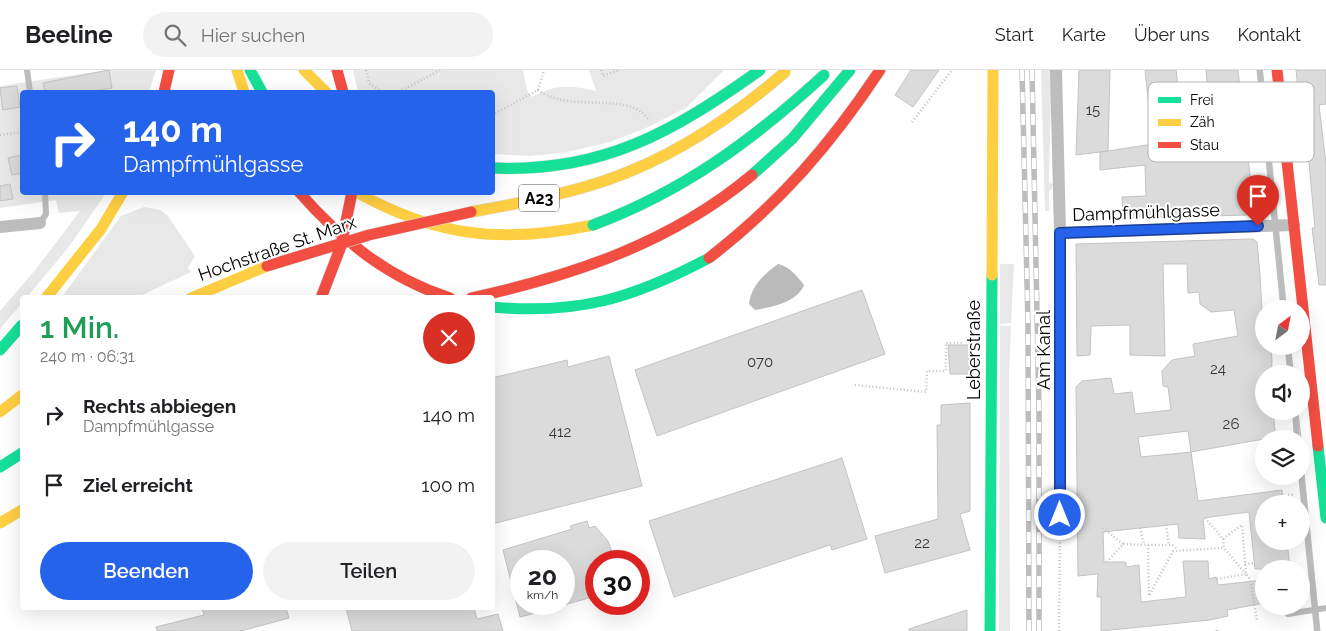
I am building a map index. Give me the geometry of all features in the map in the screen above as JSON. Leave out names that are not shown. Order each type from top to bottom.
[{"type":"main road","points":[[165,90],[170,70]]},
{"type":"main road","points":[[237,70],[243,90]]},
{"type":"main road","points":[[250,70],[261,90]]},
{"type":"main road","points":[[304,70],[324,90]]},
{"type":"main road","points":[[337,70],[343,90]]},
{"type":"main road","points":[[495,168],[531,169],[564,166],[625,149],[707,108],[760,70]]},
{"type":"main road","points":[[766,70],[786,71]]},
{"type":"main road","points":[[361,195],[396,214],[424,224],[482,236],[525,237],[575,230],[616,217],[670,192],[718,163],[776,119],[831,70]]},
{"type":"main road","points":[[483,295],[541,281],[609,259],[664,234],[692,218],[737,187],[769,161],[796,134],[850,70]]},
{"type":"main road","points":[[495,306],[536,310],[567,309],[597,304],[652,287],[709,258],[755,222],[796,184],[837,134],[880,70]]},
{"type":"main road","name":"Leberstraße","points":[[990,631],[993,70]]},
{"type":"main road","name":"Hochstraße St. Marx","points":[[198,295],[268,266],[344,241],[558,194],[632,170],[683,146],[716,126],[754,99],[786,71]]},
{"type":"main road","points":[[1287,162],[1324,475],[1326,518]]},
{"type":"main road","points":[[48,295],[101,229],[121,195]]},
{"type":"main road","points":[[303,195],[335,231],[375,262],[419,286],[442,295]]},
{"type":"main road","points":[[322,295],[336,263],[347,226],[352,195]]},
{"type":"main road","points":[[0,350],[20,326]]},
{"type":"main road","points":[[0,412],[20,397]]},
{"type":"main road","points":[[0,467],[20,454]]},
{"type":"main road","points":[[0,523],[20,511]]},
{"type":"street","name":"Am Kanal","points":[[1056,70],[1060,233],[1060,515]]},
{"type":"street","points":[[0,227],[40,223]]},
{"type":"street","name":"Dampfmühlgasse","points":[[1060,233],[1294,225]]},
{"type":"lane","points":[[27,70],[30,90]]},
{"type":"lane","points":[[1269,162],[1283,300]]},
{"type":"lane","points":[[40,223],[46,214],[45,195]]},
{"type":"lane","points":[[1302,485],[1317,631]]},
{"type":"lane","points":[[1310,611],[1326,608]]},
{"type":"path","points":[[366,70],[369,83],[379,90]]},
{"type":"path","points":[[403,90],[440,70]]},
{"type":"path","points":[[495,113],[538,90],[544,70]]},
{"type":"path","points":[[601,70],[603,76],[619,70]]},
{"type":"path","points":[[912,122],[952,70]]},
{"type":"path","points":[[0,135],[20,132]]},
{"type":"path","points":[[854,385],[926,392],[927,371],[946,371],[946,343],[964,343]]},
{"type":"path","points":[[1060,515],[1060,631]]},
{"type":"path","points":[[1205,518],[1223,539],[1224,548],[1250,579],[1257,621]]},
{"type":"path","points":[[1166,525],[1169,545]]},
{"type":"path","points":[[1223,539],[1242,525],[1246,574]]},
{"type":"path","points":[[1103,528],[1123,544],[1169,545],[1179,550]]},
{"type":"path","points":[[1140,528],[1146,545],[1149,596],[1173,551],[1224,548]]},
{"type":"path","points":[[1107,562],[1123,544]]},
{"type":"path","points":[[1245,564],[1254,563]]},
{"type":"path","points":[[1217,579],[1246,574]]},
{"type":"shaded area","points":[[107,70],[156,70],[150,90],[20,90],[20,195],[105,195],[68,248],[29,295],[20,295],[20,305],[0,329],[0,311],[36,269],[80,211],[59,213],[56,200],[0,208],[0,86]]},
{"type":"shaded area","points":[[353,70],[523,70],[527,90],[532,97],[548,90],[564,87],[596,91],[589,70],[724,70],[686,108],[646,128],[610,142],[563,153],[529,156],[495,154],[495,90],[358,90]]},
{"type":"shaded area","points":[[1041,70],[1052,70],[1049,183],[1053,184],[1052,189],[1049,191],[1049,211],[1045,211]]},
{"type":"shaded area","points":[[144,207],[160,210],[167,215],[195,256],[188,268],[191,272],[142,295],[63,295],[121,216]]},
{"type":"shaded area","points":[[778,264],[789,269],[804,285],[801,291],[790,300],[776,306],[755,310],[749,304],[755,286],[763,276]]},
{"type":"shaded area","points":[[1000,264],[1014,264],[1011,323],[1000,324]]},
{"type":"shaded area","points":[[1000,326],[1011,326],[1009,375],[1010,631],[999,631]]},
{"type":"building","points":[[109,70],[112,88],[99,90],[45,90],[43,83]]},
{"type":"building","points":[[911,70],[939,70],[913,107],[895,95]]},
{"type":"building","points":[[1079,70],[1110,70],[1108,151],[1148,145],[1148,162],[1248,162],[1254,211],[1249,215],[1123,218],[1122,197],[1146,196],[1145,165],[1100,170],[1100,152],[1076,155]]},
{"type":"building","points":[[1145,70],[1176,70],[1178,82],[1148,82],[1148,98]]},
{"type":"building","points":[[1206,70],[1238,70],[1239,82],[1207,82]]},
{"type":"building","points":[[1296,70],[1326,70],[1326,104],[1319,105],[1326,164],[1326,285],[1319,285],[1312,228],[1315,228],[1309,162],[1314,162],[1314,82],[1297,82]]},
{"type":"building","points":[[17,86],[20,107],[3,110],[0,88]]},
{"type":"building","points":[[20,155],[20,173],[12,175],[8,158]]},
{"type":"building","points":[[10,184],[13,199],[0,201],[0,186]]},
{"type":"building","points":[[1253,239],[1257,242],[1261,300],[1255,300],[1255,355],[1272,355],[1272,362],[1272,365],[1255,365],[1255,420],[1274,420],[1275,430],[1255,430],[1255,441],[1191,452],[1198,501],[1282,490],[1282,495],[1255,495],[1255,550],[1288,550],[1289,560],[1255,560],[1255,569],[1249,512],[1203,518],[1205,539],[1179,538],[1178,524],[1103,532],[1104,562],[1126,562],[1126,567],[1139,565],[1141,602],[1186,597],[1183,561],[1208,561],[1209,579],[1216,577],[1218,585],[1255,581],[1255,605],[1227,610],[1228,616],[1210,620],[1101,631],[1101,597],[1097,597],[1098,574],[1078,576],[1076,387],[1082,381],[1111,378],[1114,394],[1132,392],[1135,414],[1171,410],[1168,387],[1163,386],[1162,371],[1172,360],[1195,356],[1193,344],[1238,336],[1234,310],[1211,312],[1200,304],[1199,292],[1188,293],[1187,264],[1163,264],[1165,356],[1130,355],[1130,325],[1091,326],[1090,355],[1077,356],[1076,244]],"holes":[[[1188,431],[1191,452],[1141,457],[1138,437]]]},
{"type":"building","points":[[862,290],[885,354],[657,436],[635,370]]},
{"type":"building","points":[[948,345],[970,345],[969,374],[950,374]]},
{"type":"building","points":[[609,356],[642,486],[495,523],[495,377],[567,360],[568,367]]},
{"type":"building","points":[[970,403],[970,511],[960,514],[970,550],[885,573],[875,536],[938,519],[937,425],[941,425],[941,405]]},
{"type":"building","points":[[842,458],[867,539],[832,550],[830,545],[674,597],[649,521]]},
{"type":"building","points":[[587,521],[589,528],[595,526],[608,541],[611,550],[585,550],[585,599],[575,602],[575,550],[510,550],[510,578],[503,550],[572,529],[570,526]]},
{"type":"building","points":[[203,610],[287,610],[289,618],[241,631],[157,631],[156,627],[204,615]]},
{"type":"building","points":[[347,610],[475,610],[477,619],[498,614],[503,631],[352,631]]},
{"type":"building","points":[[967,610],[967,631],[909,631],[909,629]]},
{"type":"tram line","points":[[1257,70],[1258,82]]},
{"type":"tram line","points":[[1266,162],[1280,300]]},
{"type":"tram line","points":[[1286,355],[1287,365]]},
{"type":"tram line","points":[[1299,420],[1300,430]]},
{"type":"tram line","points":[[1305,485],[1320,631]]},
{"type":"railway","points":[[1022,70],[1028,324],[1029,631]]},
{"type":"railway","points":[[1032,70],[1039,411],[1039,631]]},
{"type":"traffic: fast","points":[[250,70],[261,90]]},
{"type":"traffic: fast","points":[[495,168],[532,168],[568,164],[602,156],[635,144],[666,130],[697,112],[760,70]]},
{"type":"traffic: fast","points":[[752,175],[792,139],[850,70]]},
{"type":"traffic: fast","points":[[593,225],[658,196],[716,162],[771,121],[824,75]]},
{"type":"traffic: fast","points":[[495,307],[552,308],[579,306],[605,301],[656,284],[709,258]]},
{"type":"traffic: fast","points":[[990,631],[992,275]]},
{"type":"traffic: fast","points":[[0,350],[20,327]]},
{"type":"traffic: fast","points":[[1318,446],[1326,518]]},
{"type":"traffic: fast","points":[[0,467],[20,454]]},
{"type":"traffic: slow","points":[[237,70],[243,90]]},
{"type":"traffic: slow","points":[[304,70],[324,90]]},
{"type":"traffic: slow","points":[[992,275],[993,70]]},
{"type":"traffic: slow","points":[[471,212],[557,195],[632,171],[701,135],[744,105],[785,72]]},
{"type":"traffic: slow","points":[[48,295],[101,229],[121,195]]},
{"type":"traffic: slow","points":[[362,195],[414,219],[471,232],[499,235],[529,234],[593,225]]},
{"type":"traffic: slow","points":[[198,295],[267,266]]},
{"type":"traffic: slow","points":[[0,412],[20,397]]},
{"type":"traffic: slow","points":[[0,523],[20,511]]},
{"type":"traffic: jam","points":[[164,90],[169,70]]},
{"type":"traffic: jam","points":[[337,70],[342,90]]},
{"type":"traffic: jam","points":[[709,258],[759,216],[803,171],[843,123],[880,70]]},
{"type":"traffic: jam","points":[[1277,70],[1278,82]]},
{"type":"traffic: jam","points":[[1287,162],[1318,446]]},
{"type":"traffic: jam","points":[[484,295],[546,279],[619,254],[688,220],[721,199],[752,175]]},
{"type":"traffic: jam","points":[[302,195],[332,226],[367,256],[406,280],[441,295]]},
{"type":"traffic: jam","points":[[322,295],[341,246],[351,195]]},
{"type":"traffic: jam","points":[[267,266],[369,235],[471,212]]},
{"type":"route","points":[[1060,515],[1060,233],[1258,226]]}]
